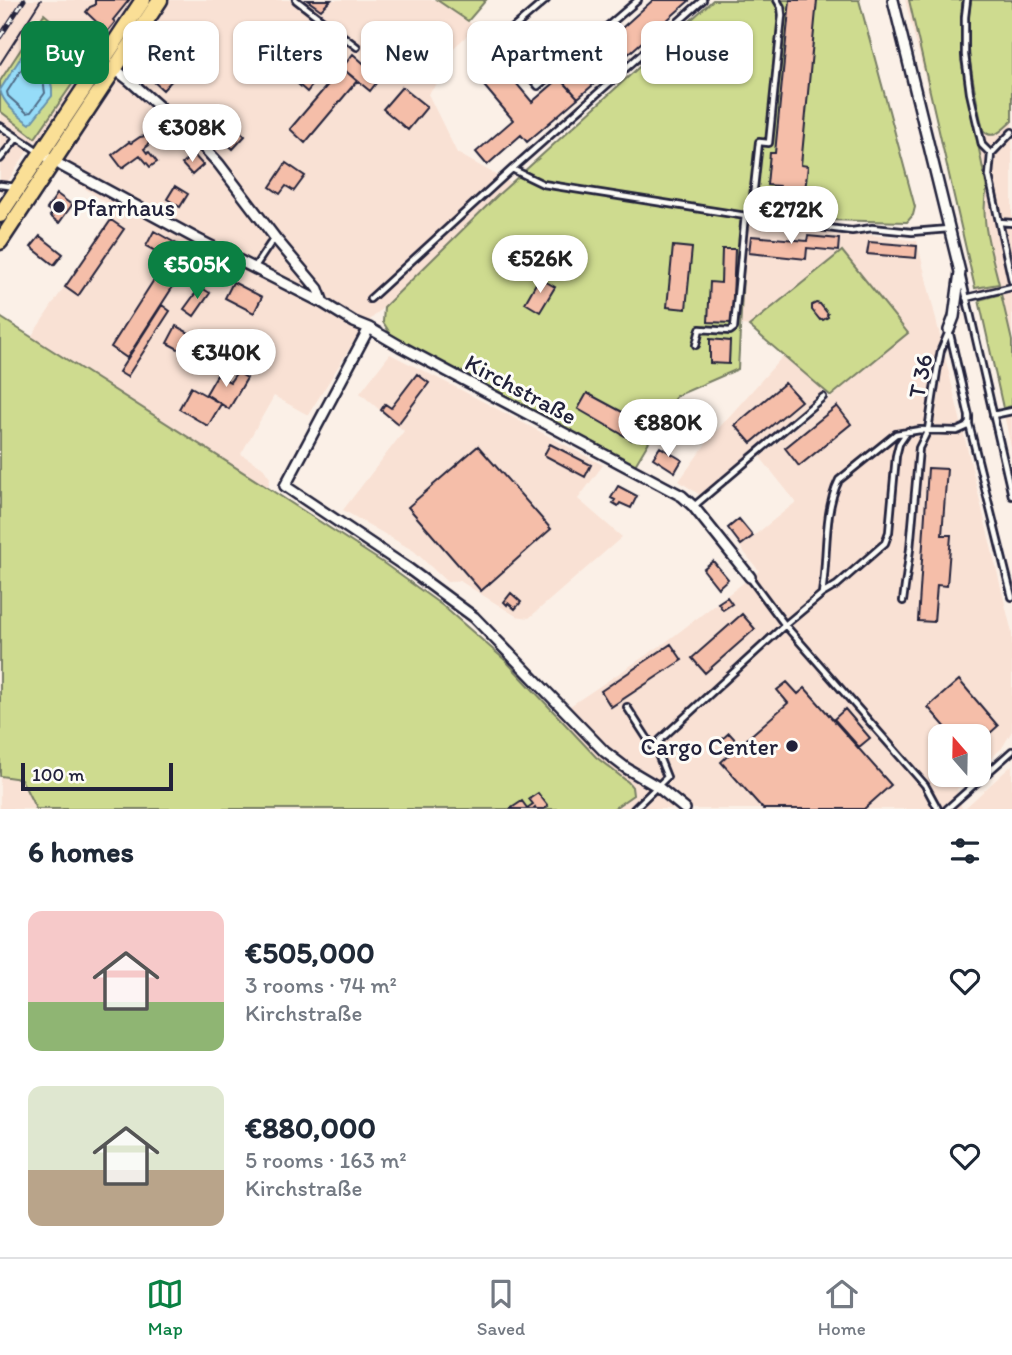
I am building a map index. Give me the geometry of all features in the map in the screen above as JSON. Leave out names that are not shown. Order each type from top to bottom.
[{"type":"main road","points":[[0,215],[18,187],[47,158],[113,72],[160,0]]},
{"type":"main road","points":[[109,51],[141,1]]},
{"type":"main road","points":[[0,242],[89,84]]},
{"type":"street","points":[[892,0],[960,272],[954,317],[949,330]]},
{"type":"street","name":"Kirchstraße","points":[[109,71],[120,73],[127,78],[199,142],[223,168],[276,239],[318,289],[323,303]]},
{"type":"street","name":"Kirchstraße","points":[[47,158],[682,496],[750,577]]},
{"type":"street","points":[[369,328],[285,486],[410,569],[474,617],[605,752],[658,787],[685,809]]},
{"type":"lane","points":[[296,0],[357,47]]},
{"type":"lane","points":[[546,0],[499,40],[538,86],[638,0]]},
{"type":"lane","points":[[370,299],[703,0]]},
{"type":"lane","points":[[751,216],[760,142],[769,143],[782,15],[777,0]]},
{"type":"lane","points":[[967,0],[965,55],[970,93],[982,145],[991,154]]},
{"type":"lane","points":[[0,126],[47,158]]},
{"type":"lane","points":[[1012,132],[991,154],[989,176],[1012,281]]},
{"type":"lane","points":[[0,159],[17,138]]},
{"type":"lane","points":[[512,169],[543,184],[803,225],[852,231],[872,228],[912,232],[950,229]]},
{"type":"lane","points":[[0,186],[18,187]]},
{"type":"lane","points":[[696,345],[700,329],[730,331],[734,328],[745,215]]},
{"type":"lane","points":[[999,222],[1012,223]]},
{"type":"lane","points":[[253,268],[276,239]]},
{"type":"lane","points":[[960,272],[1012,496]]},
{"type":"lane","points":[[966,298],[1012,287]]},
{"type":"lane","points":[[949,330],[1012,597]]},
{"type":"lane","name":"T 36","points":[[903,601],[919,448],[928,430],[941,350],[949,330]]},
{"type":"lane","points":[[693,506],[823,397]]},
{"type":"lane","points":[[993,415],[1012,411]]},
{"type":"lane","points":[[822,594],[829,520],[839,480],[896,434],[928,430],[957,431],[969,423]]},
{"type":"lane","points":[[657,752],[660,740],[785,625],[837,585],[885,542],[888,538],[896,456],[908,431]]},
{"type":"lane","points":[[750,577],[785,625],[925,785],[937,809]]},
{"type":"lane","points":[[627,707],[657,752],[667,777],[634,809]]},
{"type":"lane","points":[[947,809],[1012,751]]},
{"type":"shaded area","points":[[0,0],[437,0],[467,21],[467,35],[453,49],[453,21],[361,21],[361,84],[437,84],[428,94],[457,153],[511,183],[363,327],[308,415],[274,396],[241,454],[263,468],[270,478],[268,488],[31,337],[116,209],[43,161],[35,139],[0,194],[0,111],[35,138],[54,84],[109,84],[109,21],[46,21],[44,14],[39,21],[21,21],[21,49],[0,81]]},
{"type":"shaded area","points":[[905,0],[1012,0],[1012,451],[956,199]]},
{"type":"shaded area","points":[[746,218],[917,241],[1012,633],[1012,731],[1002,748],[991,758],[991,724],[928,724],[928,788],[958,788],[962,809],[613,809],[632,795],[628,782],[596,757],[555,716],[666,642],[759,571],[740,547],[796,502],[760,457],[908,333],[740,325]]},
{"type":"shaded area","points":[[390,354],[603,465],[578,499],[622,537],[529,618],[516,616],[460,581],[447,582],[414,551],[343,510],[404,431],[360,393]]},
{"type":"shaded area","points":[[783,356],[824,390],[700,495],[679,481],[710,438]]},
{"type":"shaded area","points":[[1012,765],[1012,809],[964,809],[990,788]]},
{"type":"shaded area","points":[[0,776],[21,779],[36,809],[0,809]]},
{"type":"green space","points":[[437,0],[486,0],[468,21]]},
{"type":"green space","points":[[713,0],[859,0],[915,207],[907,222],[746,218],[738,369],[676,396],[634,467],[393,338],[383,322],[384,307],[499,194],[620,84],[627,84],[627,78],[641,65],[641,84],[753,84],[753,21],[690,21]]},
{"type":"green space","points":[[909,0],[962,0],[961,60],[987,189],[985,224],[999,284],[975,288]]},
{"type":"green space","points":[[971,0],[1012,0],[1012,121],[994,135],[983,130],[973,82],[968,32]]},
{"type":"green space","points":[[44,14],[52,21],[39,21]]},
{"type":"green space","points":[[21,49],[21,84],[72,84],[35,138],[0,111],[0,81]]},
{"type":"green space","points":[[842,251],[908,333],[831,396],[749,326]]},
{"type":"green space","points":[[1001,294],[1012,341],[1012,406],[1003,408],[979,300]]},
{"type":"green space","points":[[0,317],[382,562],[443,606],[505,660],[596,757],[628,782],[633,795],[613,809],[36,809],[21,779],[0,776]]},
{"type":"water","points":[[21,57],[21,84],[51,84],[52,96],[30,124],[8,105],[0,90]]},
{"type":"building","points":[[95,0],[129,0],[109,30],[109,21],[95,21],[86,12],[95,5]]},
{"type":"building","points":[[307,0],[331,0],[321,10]]},
{"type":"building","points":[[653,0],[690,0],[666,21],[641,21],[641,43],[627,55],[627,23]]},
{"type":"building","points":[[790,0],[817,0],[801,165],[808,166],[805,190],[792,191],[767,185],[770,153],[775,153]]},
{"type":"building","points":[[353,54],[361,61],[361,84],[347,72],[347,62]]},
{"type":"building","points":[[347,72],[357,81],[305,143],[290,129],[328,84],[347,84]]},
{"type":"building","points":[[156,84],[169,84],[163,90]]},
{"type":"building","points":[[298,84],[313,84],[307,92]]},
{"type":"building","points":[[361,84],[375,84],[370,91]]},
{"type":"building","points":[[483,84],[517,84],[532,102],[553,84],[565,84],[578,98],[527,142],[521,135],[487,165],[476,152],[513,120]]},
{"type":"building","points":[[566,84],[594,84],[578,98]]},
{"type":"building","points":[[402,87],[427,107],[408,130],[383,109]]},
{"type":"building","points":[[222,115],[245,136],[233,149],[210,128]]},
{"type":"building","points":[[146,136],[149,142],[144,149],[157,162],[150,167],[140,155],[122,168],[112,155],[129,142]]},
{"type":"building","points":[[193,154],[203,165],[192,175],[182,164]]},
{"type":"building","points":[[286,163],[305,176],[294,191],[286,186],[280,194],[270,187]]},
{"type":"building","points":[[175,186],[188,194],[180,207],[167,199]]},
{"type":"building","name":"Pfarrhaus","points":[[57,194],[72,205],[59,223],[50,216],[53,213],[47,209]]},
{"type":"building","points":[[111,220],[124,229],[78,296],[65,287]]},
{"type":"building","points":[[154,231],[177,244],[168,258],[146,246]]},
{"type":"building","points":[[40,236],[63,254],[54,265],[31,247]]},
{"type":"building","points":[[751,236],[807,241],[808,236],[839,239],[838,251],[807,248],[806,259],[749,253]]},
{"type":"building","points":[[869,242],[917,246],[916,258],[867,254]]},
{"type":"building","points":[[673,246],[692,248],[686,309],[667,307]]},
{"type":"building","points":[[722,249],[735,249],[732,323],[708,322],[710,282],[721,283]]},
{"type":"building","points":[[164,264],[181,274],[127,358],[111,347]]},
{"type":"building","points":[[539,278],[555,287],[540,312],[525,303]]},
{"type":"building","points":[[233,282],[262,297],[254,313],[225,298]]},
{"type":"building","points":[[200,287],[210,293],[194,316],[184,309]]},
{"type":"building","points":[[820,304],[828,317],[820,320],[812,310],[812,305]]},
{"type":"building","points":[[162,305],[170,311],[127,377],[119,372]]},
{"type":"building","points":[[176,326],[213,346],[215,342],[223,347],[212,367],[167,343]]},
{"type":"building","points":[[710,339],[730,341],[729,364],[710,363]]},
{"type":"building","points":[[237,372],[247,378],[229,409],[206,394],[217,375],[230,382]]},
{"type":"building","points":[[417,374],[429,383],[398,424],[381,410],[385,404],[391,408]]},
{"type":"building","points":[[785,383],[801,401],[751,443],[735,425]]},
{"type":"building","points":[[191,387],[221,404],[208,426],[179,409]]},
{"type":"building","points":[[587,393],[641,422],[632,440],[578,409]]},
{"type":"building","points":[[837,406],[851,424],[799,466],[785,448]]},
{"type":"building","points":[[550,444],[591,465],[585,477],[544,455]]},
{"type":"building","points":[[478,446],[551,529],[481,591],[408,507]]},
{"type":"building","points":[[660,447],[682,460],[675,472],[653,458]]},
{"type":"building","points":[[928,468],[947,469],[942,535],[951,535],[947,586],[937,585],[934,622],[918,621]]},
{"type":"building","points":[[618,486],[637,496],[631,508],[613,503],[615,500],[611,498]]},
{"type":"building","points":[[739,519],[753,536],[741,545],[728,528]]},
{"type":"building","points":[[713,561],[728,579],[718,588],[703,569]]},
{"type":"building","points":[[511,593],[521,602],[515,609],[504,602]]},
{"type":"building","points":[[727,597],[732,604],[723,610],[718,603]]},
{"type":"building","points":[[742,614],[755,629],[705,673],[692,658]]},
{"type":"building","points":[[671,644],[682,660],[611,707],[601,691]]},
{"type":"building","points":[[959,680],[998,726],[991,732],[991,724],[943,724],[928,707]]},
{"type":"building","name":"Cargo Center","points":[[787,682],[798,694],[805,688],[891,785],[864,809],[763,809],[721,762],[732,752],[721,740],[729,733],[740,745],[788,703],[777,690]]},
{"type":"building","points":[[845,709],[870,738],[859,747],[834,719]]},
{"type":"building","points":[[538,793],[548,806],[544,809],[510,809],[522,801],[527,808],[533,804],[529,799]]},
{"type":"tram line","points":[[0,64],[41,0]]},
{"type":"railway","points":[[0,37],[24,0]]},
{"type":"place","name":"Pfarrhaus","points":[[59,207]]},
{"type":"place","name":"Cargo Center","points":[[792,746]]}]
